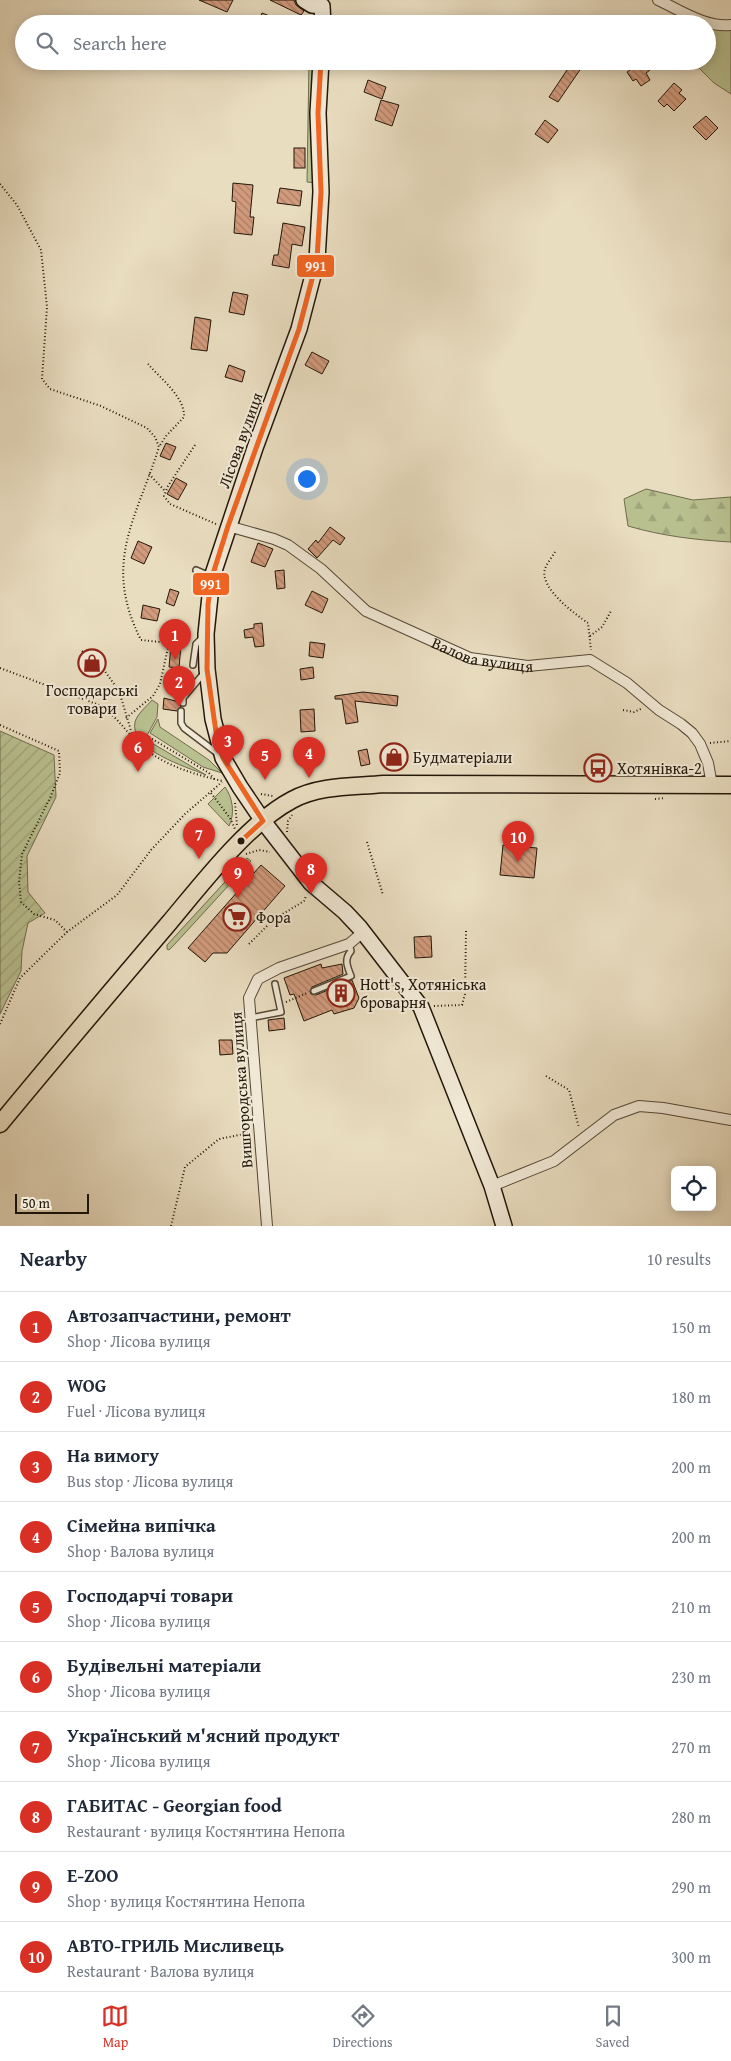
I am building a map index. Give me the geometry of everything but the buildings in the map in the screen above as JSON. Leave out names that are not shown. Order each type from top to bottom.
[{"type":"main road","points":[[0,1124],[205,881],[263,820],[290,801],[308,793],[338,787],[384,784],[731,785]]},
{"type":"street","points":[[304,0],[312,5],[322,3]]},
{"type":"street","points":[[658,0],[690,15]]},
{"type":"street","points":[[716,24],[731,25]]},
{"type":"street","name":"Лісова вулиця","points":[[321,70],[318,113],[321,192],[317,260],[299,329],[228,526],[212,577],[206,634],[200,667],[224,758],[227,780],[263,820],[310,883],[345,912],[363,932],[421,1007],[492,1186],[504,1226]]},
{"type":"street","name":"Валова вулиця","points":[[228,526],[274,539],[288,546],[321,569],[366,611],[470,658],[528,666],[590,660]]},
{"type":"street","points":[[590,660],[627,683],[652,704],[682,724],[700,744],[708,763],[712,784]]},
{"type":"street","name":"Вишгородська вулиця","points":[[267,1226],[249,998],[258,979],[279,968],[349,944],[363,932]]},
{"type":"street","points":[[492,1186],[554,1160],[614,1115],[639,1106],[663,1108],[731,1120]]},
{"type":"lane","points":[[196,570],[212,577]]},
{"type":"lane","points":[[183,702],[183,698],[200,667]]},
{"type":"lane","points":[[182,711],[181,723],[184,728],[224,758]]},
{"type":"lane","points":[[314,990],[350,976],[346,960],[352,950],[349,944]]},
{"type":"lane","points":[[250,1018],[281,1012],[275,984]]},
{"type":"path","points":[[0,184],[17,205],[41,250],[47,306],[42,379],[50,389],[101,406],[147,428],[155,437],[159,447]]},
{"type":"path","points":[[148,364],[178,398],[184,410],[184,417],[166,436],[159,447],[128,534],[123,558],[122,584],[128,608],[141,640],[169,643],[191,640],[206,634]]},
{"type":"path","points":[[195,445],[164,496],[170,504],[211,523],[228,526]]},
{"type":"path","points":[[150,474],[166,491]]},
{"type":"path","points":[[555,552],[544,570],[545,580],[560,602],[588,623],[592,647],[590,660]]},
{"type":"path","points":[[590,636],[602,627],[611,611]]},
{"type":"path","points":[[126,718],[152,696],[160,684],[169,643]]},
{"type":"path","points":[[82,651],[104,670],[119,691],[133,737]]},
{"type":"path","points":[[0,668],[99,705],[113,714],[143,748],[156,756],[180,768],[216,780],[227,780]]},
{"type":"path","points":[[623,710],[634,712],[652,704]]},
{"type":"path","points":[[0,725],[59,751],[60,773],[22,854],[19,882],[21,902],[34,914],[55,920],[67,932]]},
{"type":"path","points":[[149,737],[209,773],[216,780]]},
{"type":"path","points":[[700,744],[731,741]]},
{"type":"path","points":[[0,1024],[20,978],[67,932],[117,895],[151,850],[185,814],[227,780]]},
{"type":"path","points":[[256,792],[276,796]]},
{"type":"path","points":[[210,793],[230,818],[236,831],[235,801]]},
{"type":"path","points":[[652,799],[671,797]]},
{"type":"path","points":[[288,838],[288,821],[294,812]]},
{"type":"path","points":[[367,842],[383,895]]},
{"type":"path","points":[[246,854],[264,849]]},
{"type":"path","points":[[249,944],[273,920],[304,901],[310,883]]},
{"type":"path","points":[[421,1007],[462,1005],[465,994],[466,931]]},
{"type":"path","points":[[279,1005],[314,990]]},
{"type":"path","points":[[546,1076],[569,1090],[583,1140]]},
{"type":"path","points":[[171,1226],[185,1167],[219,1139],[259,1132]]},
{"type":"green space","points":[[716,23],[731,27],[731,94],[714,83],[701,70],[716,70]]},
{"type":"green space","points":[[309,70],[316,70],[317,183],[307,182]]},
{"type":"green space","points":[[646,489],[693,500],[731,497],[731,542],[679,537],[628,526],[624,499]]},
{"type":"green space","points":[[152,700],[158,704],[157,717],[145,739],[206,775],[161,756],[141,741],[136,732],[135,722],[140,713]]},
{"type":"green space","points":[[158,719],[160,727],[209,760],[222,773],[203,767],[150,733]]},
{"type":"green space","points":[[0,731],[54,755],[56,797],[27,856],[28,892],[45,913],[28,923],[22,951],[21,971],[0,1014]]},
{"type":"green space","points":[[225,787],[230,796],[232,806],[229,826],[208,804]]},
{"type":"green space","points":[[247,858],[251,861],[174,945],[169,950],[167,949],[167,945]]},
{"type":"transit line","name":"991","points":[[241,841],[263,821],[223,758],[217,739],[207,669],[208,604],[212,577],[228,526],[299,329],[317,260],[321,192],[318,113],[320,70]]},
{"type":"place","name":"Автозапчастини, ремонт","points":[[175,660]]},
{"type":"place","name":"Господарські товари","points":[[92,663]]},
{"type":"place","name":"WOG","points":[[179,707]]},
{"type":"place","name":"Будматеріали","points":[[394,757]]},
{"type":"place","name":"На вимогу","points":[[228,766]]},
{"type":"place","name":"Хотянівка-2","points":[[598,768]]},
{"type":"place","name":"Будівельні матеріали","points":[[138,772]]},
{"type":"place","name":"Сімейна випічка","points":[[309,778]]},
{"type":"place","name":"Господарчі товари","points":[[265,780]]},
{"type":"place","name":"Український м'ясний продукт","points":[[199,859]]},
{"type":"place","name":"АВТО-ГРИЛЬ Мисливець","points":[[518,862]]},
{"type":"place","name":"ГАБИТАС - Georgian food","points":[[311,894]]},
{"type":"place","name":"E-ZOO","points":[[238,898]]},
{"type":"place","name":"Фора","points":[[237,917]]},
{"type":"place","name":"Hott's, Хотяніська броварня","points":[[341,993]]}]
